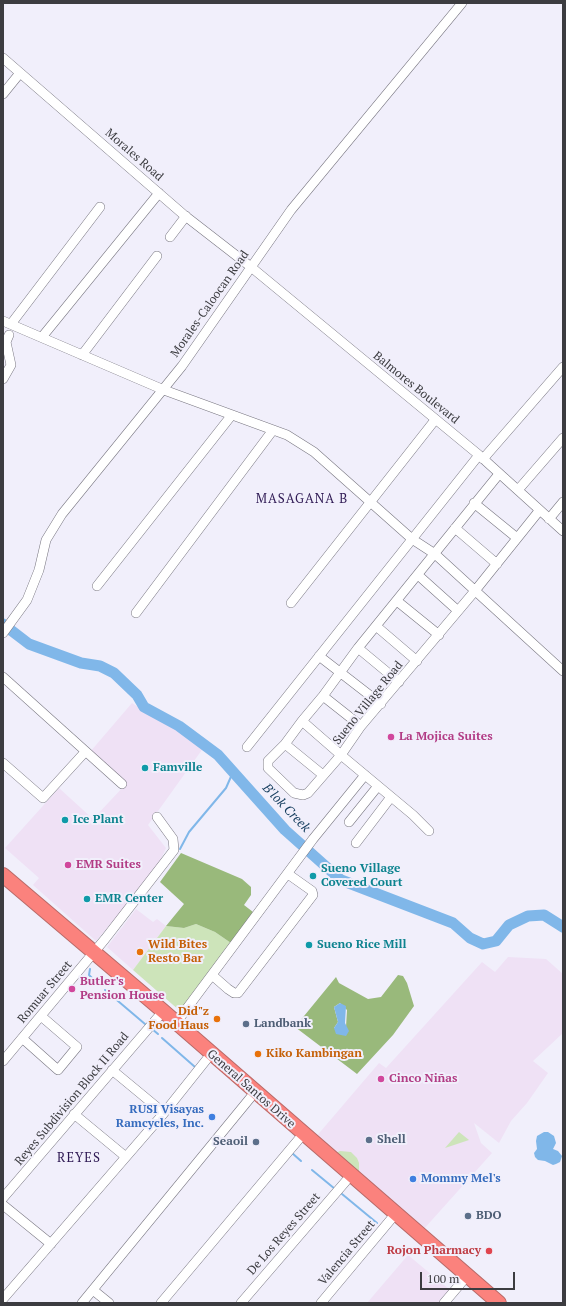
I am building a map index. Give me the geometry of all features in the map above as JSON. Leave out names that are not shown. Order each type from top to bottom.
[{"type":"highway","name":"General Santos Drive","points":[[3,875],[92,954],[158,1016],[346,1181],[465,1278],[499,1303]]},
{"type":"highway","name":"General Santos Drive","points":[[3,884],[176,1023],[465,1278],[490,1303]]},
{"type":"street","name":"Morales-Caloocan Road","points":[[3,633],[27,600],[33,586],[46,540],[53,527],[73,499],[164,390],[291,210],[462,3]]},
{"type":"street","name":"Morales Road","points":[[3,58],[186,216],[251,267]]},
{"type":"street","points":[[3,94],[20,73]]},
{"type":"street","points":[[42,337],[159,193]]},
{"type":"street","points":[[3,379],[11,366],[11,360],[6,342],[10,324],[100,207]]},
{"type":"street","points":[[170,237],[186,216]]},
{"type":"street","points":[[82,355],[157,256]]},
{"type":"street","name":"Balmores Boulevard","points":[[251,267],[481,457],[539,511],[563,531]]},
{"type":"street","points":[[10,324],[164,390],[231,416],[287,435],[314,452],[412,539],[434,554],[474,592],[563,671]]},
{"type":"street","points":[[247,747],[412,539],[481,457],[563,367]]},
{"type":"street","points":[[97,586],[231,416]]},
{"type":"street","points":[[291,603],[436,420]]},
{"type":"street","points":[[136,613],[273,430]]},
{"type":"street","points":[[518,490],[563,438]]},
{"type":"street","points":[[302,721],[341,755],[308,793],[303,795],[294,793],[268,768],[268,761],[285,744],[302,721],[323,696],[358,648],[499,474]]},
{"type":"street","points":[[549,519],[563,502]]},
{"type":"street","points":[[474,503],[518,538]]},
{"type":"street","name":"Sueno Village Road","points":[[429,831],[366,775],[341,755],[361,726],[439,635],[457,610],[474,592],[539,511]]},
{"type":"street","points":[[455,528],[497,564]]},
{"type":"street","points":[[418,575],[457,610]]},
{"type":"street","points":[[397,601],[439,635]]},
{"type":"street","points":[[376,626],[417,661]]},
{"type":"street","points":[[358,648],[399,682]]},
{"type":"street","points":[[319,656],[381,704]]},
{"type":"street","points":[[3,677],[122,784]]},
{"type":"street","points":[[323,696],[361,726]]},
{"type":"street","points":[[285,744],[323,775]]},
{"type":"street","points":[[3,763],[43,798],[85,752]]},
{"type":"street","points":[[176,1023],[313,839],[366,775]]},
{"type":"street","points":[[349,822],[378,786]]},
{"type":"street","points":[[356,843],[391,797]]},
{"type":"street","name":"Romuar Street","points":[[3,1060],[92,954],[174,850],[173,839],[157,817]]},
{"type":"street","points":[[212,975],[234,994],[238,993],[313,895],[312,891],[288,874]]},
{"type":"street","points":[[22,1038],[58,1070],[77,1047],[41,1016]]},
{"type":"street","name":"Reyes Subdivision Block II Road","points":[[3,1198],[158,1016]]},
{"type":"street","points":[[3,1299],[164,1113],[207,1058]]},
{"type":"street","points":[[112,1070],[164,1113]]},
{"type":"street","points":[[82,1303],[251,1097]]},
{"type":"street","points":[[74,1114],[126,1157]]},
{"type":"street","points":[[161,1303],[299,1139]]},
{"type":"street","name":"De Los Reyes Street","points":[[241,1303],[346,1181]]},
{"type":"street","points":[[3,1205],[51,1244]]},
{"type":"street","name":"Valencia Street","points":[[321,1303],[392,1218]]},
{"type":"street","points":[[444,1303],[465,1278]]},
{"type":"street","points":[[93,1290],[109,1303]]},
{"type":"shaded area","name":"EMR Center","points":[[132,703],[161,722],[176,726],[204,747],[148,825],[166,848],[156,870],[96,941],[33,885],[39,878],[5,848],[59,788],[93,819],[126,784],[90,752]]},
{"type":"shaded area","points":[[136,909],[153,922],[157,919],[166,926],[133,970],[107,947]]},
{"type":"shaded area","points":[[508,957],[546,959],[563,974],[563,1033],[533,1061],[548,1073],[527,1103],[511,1121],[499,1143],[474,1123],[481,1143],[492,1153],[423,1230],[315,1138],[379,1063],[386,1068],[482,962],[495,972]]},
{"type":"shaded area","points":[[408,1255],[450,1290],[439,1303],[367,1303]]},
{"type":"green space","points":[[181,853],[242,879],[251,887],[251,895],[244,905],[253,912],[231,943],[215,932],[196,924],[184,928],[166,926],[184,904],[160,882]]},
{"type":"green space","points":[[196,924],[215,932],[231,943],[180,1011],[133,970],[166,926],[184,928]]},
{"type":"green space","points":[[398,975],[403,976],[407,983],[414,1006],[393,1035],[357,1074],[295,1027],[336,977],[339,983],[368,999],[381,997]],"holes":[[[340,1003],[347,1010],[346,1027],[334,1028],[338,1022],[334,1007]]]},
{"type":"green space","points":[[459,1132],[469,1140],[445,1148]]},
{"type":"green space","points":[[340,1151],[351,1152],[357,1158],[359,1163],[359,1173],[336,1153]]},
{"type":"water","points":[[340,1003],[346,1006],[345,1023],[349,1031],[346,1036],[336,1034],[334,1028],[338,1022],[334,1007]]},
{"type":"water","points":[[544,1132],[548,1132],[554,1136],[556,1143],[553,1149],[558,1151],[562,1156],[560,1162],[553,1165],[545,1161],[538,1160],[535,1157],[534,1153],[537,1149],[537,1136]]},
{"type":"waterway","name":"B'lok Creek","points":[[3,624],[29,644],[81,663],[100,666],[114,673],[137,695],[144,707],[179,726],[218,755],[285,830],[341,880],[453,923],[470,938],[483,944],[496,941],[509,925],[528,916],[544,915],[563,927]]},
{"type":"waterway","points":[[180,849],[189,832],[226,788],[233,772]]},
{"type":"waterway","points":[[90,969],[89,975],[98,984]]},
{"type":"waterway","points":[[105,990],[145,1024]]},
{"type":"waterway","points":[[152,1029],[158,1034]]},
{"type":"waterway","points":[[162,1038],[195,1067]]},
{"type":"waterway","points":[[292,1153],[301,1161]]},
{"type":"waterway","points":[[312,1170],[335,1189]]},
{"type":"waterway","points":[[342,1194],[377,1223]]},
{"type":"place","name":"La Mojica Suites","points":[[391,737]]},
{"type":"place","name":"Famville","points":[[145,768]]},
{"type":"place","name":"Ice Plant","points":[[65,820]]},
{"type":"place","name":"EMR Suites","points":[[68,865]]},
{"type":"place","name":"Sueno Village Covered Court","points":[[313,876]]},
{"type":"place","name":"EMR Center","points":[[87,899]]},
{"type":"place","name":"Sueno Rice Mill","points":[[309,945]]},
{"type":"place","name":"Wild Bites Resto Bar","points":[[140,952]]},
{"type":"place","name":"Butler's Pension House","points":[[72,989]]},
{"type":"place","name":"Did\"z Food Haus","points":[[217,1019]]},
{"type":"place","name":"Landbank","points":[[246,1024]]},
{"type":"place","name":"Kiko Kambingan","points":[[258,1054]]},
{"type":"place","name":"Cinco Niñas","points":[[381,1079]]},
{"type":"place","name":"RUSI Visayas Ramcycles, Inc.","points":[[212,1117]]},
{"type":"place","name":"Shell","points":[[369,1140]]},
{"type":"place","name":"Seaoil","points":[[256,1142]]},
{"type":"place","name":"Mommy Mel's","points":[[413,1179]]},
{"type":"place","name":"BDO","points":[[468,1216]]},
{"type":"place","name":"Rojon Pharmacy","points":[[489,1251]]},
{"type":"district","name":"MASAGANA B","points":[[302,499]]},
{"type":"district","name":"REYES","points":[[79,1158]]}]
